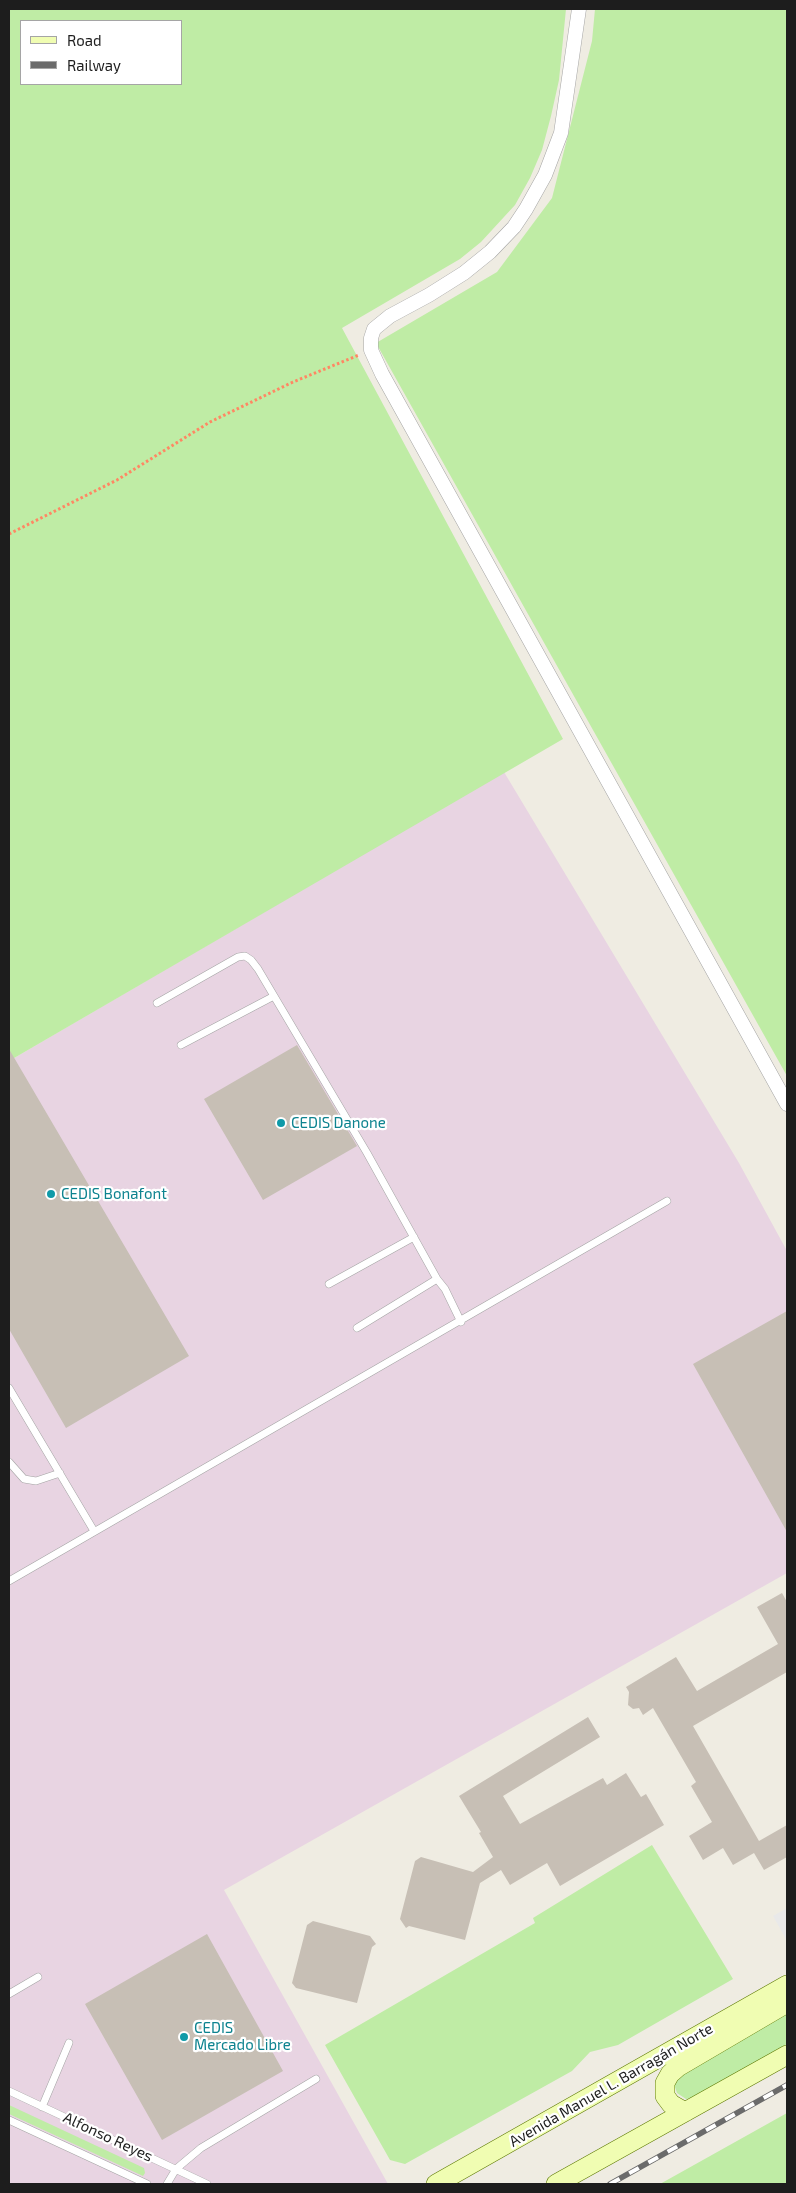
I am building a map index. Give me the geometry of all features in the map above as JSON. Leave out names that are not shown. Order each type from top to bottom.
[{"type":"main road","name":"Avenida Manuel L. Barragán Norte","points":[[436,2184],[787,1985]]},
{"type":"main road","points":[[685,2112],[670,2104],[665,2096],[665,2083],[670,2074],[678,2067],[787,2003]]},
{"type":"main road","points":[[556,2184],[787,2055]]},
{"type":"street","points":[[578,9],[561,133],[545,175],[526,209],[514,227],[490,252],[464,273],[390,316],[374,330],[371,338],[371,350],[387,383],[787,1104]]},
{"type":"lane","points":[[157,1003],[238,957],[245,956],[258,969],[367,1153],[461,1322]]},
{"type":"lane","points":[[181,1045],[274,996]]},
{"type":"lane","points":[[9,1581],[461,1322],[667,1201]]},
{"type":"lane","points":[[329,1284],[414,1237]]},
{"type":"lane","points":[[357,1328],[437,1279]]},
{"type":"lane","points":[[9,1388],[94,1531]]},
{"type":"lane","points":[[9,1462],[24,1480],[36,1481],[60,1473]]},
{"type":"lane","points":[[9,1994],[38,1977]]},
{"type":"lane","points":[[42,2107],[69,2043]]},
{"type":"lane","points":[[167,2184],[176,2169],[190,2156],[219,2136],[316,2079]]},
{"type":"lane","name":"Alfonso Reyes","points":[[9,2091],[207,2184]]},
{"type":"lane","name":"Alfonso Reyes","points":[[9,2120],[147,2184]]},
{"type":"path","points":[[9,534],[117,480],[210,422],[293,382],[371,350]]},
{"type":"shaded area","points":[[504,772],[739,1163],[787,1251],[787,1573],[224,1890],[388,2184],[9,2184],[9,1061]]},
{"type":"shaded area","points":[[787,1908],[787,1941],[773,1916]]},
{"type":"green space","points":[[9,9],[566,9],[559,80],[551,116],[542,150],[530,178],[515,205],[481,242],[460,259],[342,328],[563,739],[9,1061]]},
{"type":"green space","points":[[595,9],[787,9],[787,1076],[376,343],[497,272],[552,198],[592,41]]},
{"type":"green space","points":[[652,1845],[733,1979],[618,2045],[590,2052],[572,2071],[405,2164],[390,2160],[325,2045],[535,1923],[533,1918]]},
{"type":"green space","points":[[787,2014],[787,2044],[694,2098],[686,2099],[677,2093],[674,2084],[679,2074]]},
{"type":"green space","points":[[9,2105],[144,2168],[145,2173],[143,2176],[9,2114]]},
{"type":"green space","points":[[787,2113],[787,2184],[660,2184]]},
{"type":"building","name":"CEDIS Danone","points":[[297,1045],[357,1146],[263,1200],[204,1099]]},
{"type":"building","name":"CEDIS Bonafont","points":[[9,1049],[189,1356],[66,1428],[9,1329]]},
{"type":"building","points":[[787,1311],[787,1532],[693,1364]]},
{"type":"building","points":[[782,1593],[787,1602],[787,1672],[693,1726],[759,1841],[787,1825],[787,1857],[764,1870],[754,1853],[733,1865],[723,1848],[703,1860],[689,1836],[712,1822],[691,1786],[696,1782],[653,1708],[643,1715],[639,1708],[633,1709],[628,1705],[629,1692],[626,1687],[676,1657],[697,1691],[778,1644],[757,1607]]},
{"type":"building","points":[[588,1717],[600,1737],[503,1796],[520,1824],[603,1778],[607,1785],[626,1773],[641,1797],[646,1794],[664,1825],[560,1886],[547,1863],[510,1885],[501,1870],[480,1883],[465,1940],[409,1926],[406,1928],[400,1919],[415,1861],[421,1857],[473,1872],[493,1857],[479,1833],[481,1832],[459,1796]]},
{"type":"building","points":[[313,1921],[370,1936],[376,1944],[372,1947],[357,2003],[296,1988],[292,1983],[307,1925]]},
{"type":"building","name":"CEDIS Mercado Libre","points":[[207,1934],[283,2071],[162,2140],[85,2004]]},
{"type":"railway","points":[[610,2184],[787,2085]]},
{"type":"place","name":"CEDIS Danone","points":[[281,1123]]},
{"type":"place","name":"CEDIS Bonafont","points":[[51,1194]]},
{"type":"place","name":"CEDIS Mercado Libre","points":[[184,2037]]}]
